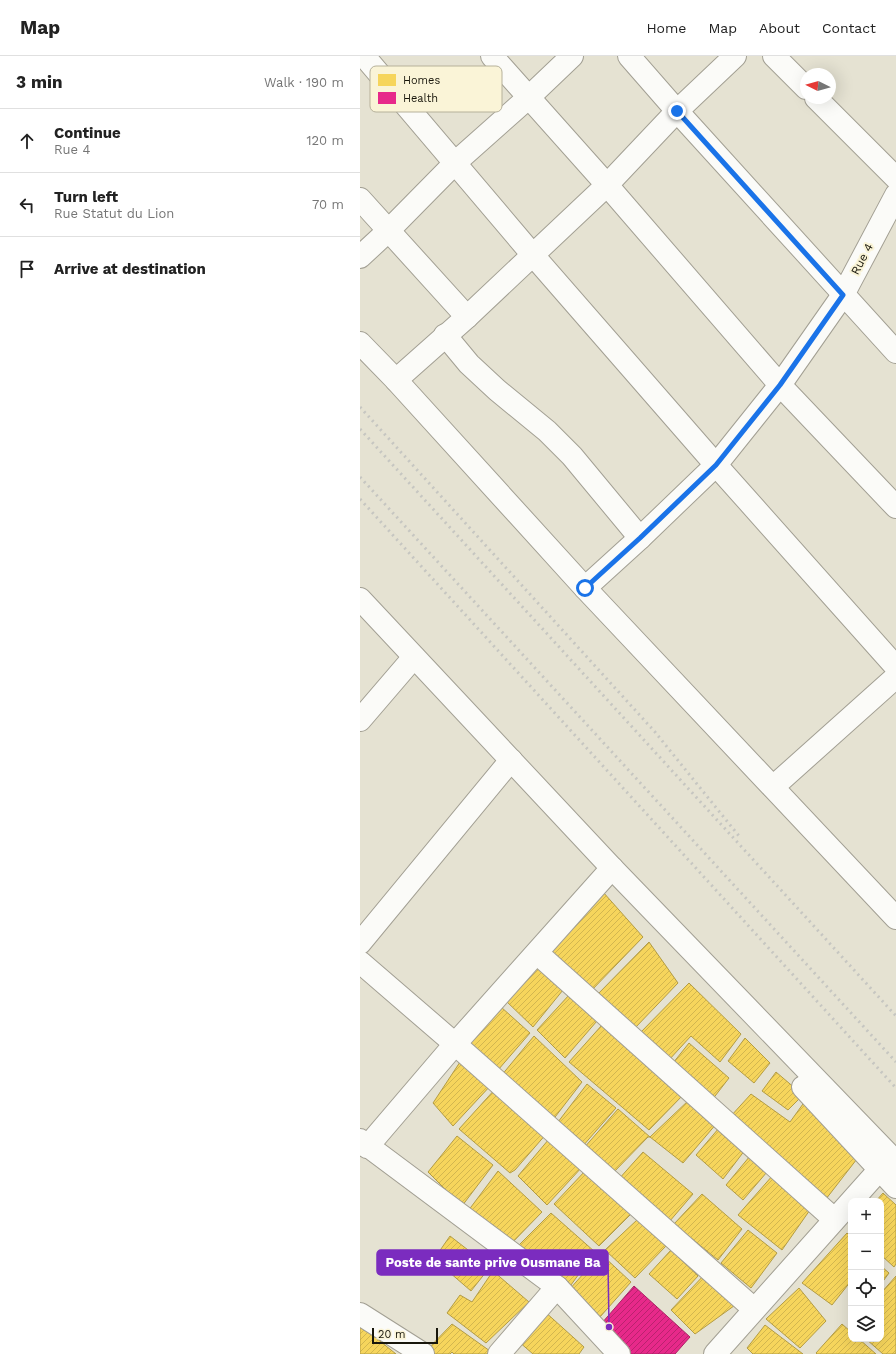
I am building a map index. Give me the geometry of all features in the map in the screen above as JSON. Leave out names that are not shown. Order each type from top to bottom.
[{"type":"street","points":[[364,56],[373,66]]},
{"type":"street","points":[[492,56],[501,66]]},
{"type":"street","points":[[360,257],[388,231],[456,162],[528,98],[572,56]]},
{"type":"street","points":[[629,56],[896,352]]},
{"type":"street","points":[[396,380],[467,317],[532,254],[607,185],[677,111],[735,56]]},
{"type":"street","points":[[774,56],[800,82]]},
{"type":"street","points":[[502,68],[607,185],[780,385],[896,507]]},
{"type":"street","points":[[822,104],[896,178]]},
{"type":"street","points":[[413,112],[532,254],[716,465],[896,667]]},
{"type":"street","points":[[360,199],[467,317]]},
{"type":"street","name":"Rue 4","points":[[585,588],[716,465],[780,385],[843,295],[895,201]]},
{"type":"street","points":[[445,335],[469,364],[497,390],[552,436],[572,456],[640,538]]},
{"type":"street","points":[[360,343],[396,380],[585,588],[896,918]]},
{"type":"street","points":[[360,599],[612,868],[764,1025],[771,1052],[888,1165],[896,1187]]},
{"type":"street","points":[[360,720],[414,657]]},
{"type":"street","points":[[773,787],[896,677]]},
{"type":"street","points":[[360,943],[511,760]]},
{"type":"street","points":[[612,868],[455,1044],[364,1143],[557,1287],[620,1354]]},
{"type":"street","points":[[537,953],[834,1219]]},
{"type":"street","points":[[360,962],[455,1044],[754,1309]]},
{"type":"street","points":[[715,1354],[834,1219],[888,1165]]},
{"type":"street","points":[[499,1354],[557,1287]]},
{"type":"street","points":[[360,1314],[423,1354]]},
{"type":"building: Homes","points":[[603,892],[643,937],[590,992],[545,952]]},
{"type":"building: Homes","points":[[649,942],[678,983],[635,1028],[596,996]]},
{"type":"building: Homes","points":[[538,966],[563,990],[533,1027],[505,1000]]},
{"type":"building: Homes","points":[[689,983],[741,1034],[720,1062],[691,1036],[668,1061],[639,1034]]},
{"type":"building: Homes","points":[[569,995],[597,1021],[565,1058],[537,1030]]},
{"type":"building: Homes","points":[[501,1007],[530,1033],[498,1070],[468,1042]]},
{"type":"building: Homes","points":[[602,1025],[684,1094],[649,1130],[569,1062]]},
{"type":"building: Homes","points":[[534,1036],[582,1082],[552,1121],[501,1076]]},
{"type":"building: Homes","points":[[745,1038],[770,1063],[754,1083],[728,1061]]},
{"type":"building: Homes","points":[[689,1043],[729,1078],[712,1100],[673,1063]]},
{"type":"building: Homes","points":[[462,1059],[492,1084],[453,1126],[433,1103]]},
{"type":"building: Homes","points":[[776,1072],[803,1095],[788,1110],[762,1091]]},
{"type":"building: Homes","points":[[587,1084],[616,1108],[582,1147],[558,1122]]},
{"type":"building: Homes","points":[[497,1087],[547,1133],[515,1170],[510,1173],[459,1129]]},
{"type":"building: Homes","points":[[751,1094],[790,1122],[808,1097],[860,1155],[826,1199],[730,1117]]},
{"type":"building: Homes","points":[[690,1099],[717,1123],[683,1163],[650,1137]]},
{"type":"building: Homes","points":[[618,1109],[650,1137],[648,1137],[611,1175],[583,1149]]},
{"type":"building: Homes","points":[[719,1128],[745,1150],[723,1179],[696,1155]]},
{"type":"building: Homes","points":[[457,1136],[493,1165],[462,1206],[428,1172]]},
{"type":"building: Homes","points":[[549,1139],[583,1166],[547,1205],[518,1176]]},
{"type":"building: Homes","points":[[643,1152],[693,1194],[669,1222],[618,1180]]},
{"type":"building: Homes","points":[[750,1156],[767,1172],[743,1200],[726,1185]]},
{"type":"building: Homes","points":[[586,1170],[632,1213],[599,1246],[554,1204]]},
{"type":"building: Homes","points":[[498,1171],[542,1212],[508,1247],[468,1211]]},
{"type":"building: Homes","points":[[773,1175],[812,1207],[782,1250],[738,1215]]},
{"type":"building: Homes","points":[[883,1193],[896,1205],[896,1264],[894,1267],[884,1258],[884,1198],[879,1198]]},
{"type":"building: Homes","points":[[702,1194],[742,1229],[718,1260],[674,1224]]},
{"type":"building: Homes","points":[[551,1213],[595,1252],[560,1300],[513,1251]]},
{"type":"building: Homes","points":[[638,1219],[666,1246],[635,1278],[605,1250]]},
{"type":"building: Homes","points":[[748,1230],[777,1253],[751,1288],[721,1263]]},
{"type":"building: Homes","points":[[847,1233],[848,1285],[832,1305],[802,1283]]},
{"type":"building: Homes","points":[[450,1236],[490,1267],[471,1291],[434,1259]]},
{"type":"building: Homes","points":[[671,1250],[698,1276],[677,1299],[649,1274]]},
{"type":"building: Homes","points":[[601,1254],[631,1282],[592,1326],[560,1300]]},
{"type":"building: Homes","points":[[884,1269],[889,1273],[884,1280]]},
{"type":"building: Homes","points":[[493,1271],[529,1302],[486,1343],[447,1313],[460,1295],[472,1302]]},
{"type":"building: Homes","points":[[706,1273],[738,1303],[695,1334],[671,1310]]},
{"type":"building: Homes","points":[[896,1276],[896,1353],[894,1354],[883,1354],[869,1342],[884,1342],[884,1290]]},
{"type":"building: Homes","points":[[799,1288],[826,1321],[800,1348],[766,1319]]},
{"type":"building: Homes","points":[[543,1310],[584,1347],[579,1354],[533,1354],[518,1341]]},
{"type":"building: Homes","points":[[452,1324],[490,1351],[487,1354],[454,1354],[452,1352],[450,1354],[425,1354],[424,1353]]},
{"type":"building: Homes","points":[[842,1324],[848,1329],[848,1342],[862,1342],[876,1354],[817,1354],[816,1353]]},
{"type":"building: Homes","points":[[360,1325],[396,1354],[360,1354]]},
{"type":"building: Homes","points":[[765,1325],[803,1354],[753,1354],[747,1348]]},
{"type":"building: Health","points":[[634,1286],[690,1337],[675,1354],[622,1354],[595,1331]]},
{"type":"railway","points":[[360,407],[655,732],[739,836]]},
{"type":"railway","points":[[360,429],[896,1016]]},
{"type":"railway","points":[[360,477],[896,1062]]},
{"type":"railway","points":[[360,499],[896,1088]]},
{"type":"place","name":"Poste de sante prive Ousmane Ba","points":[[609,1327]]},
{"type":"route","points":[[585,588],[716,465],[780,385],[843,295],[677,111]]}]
